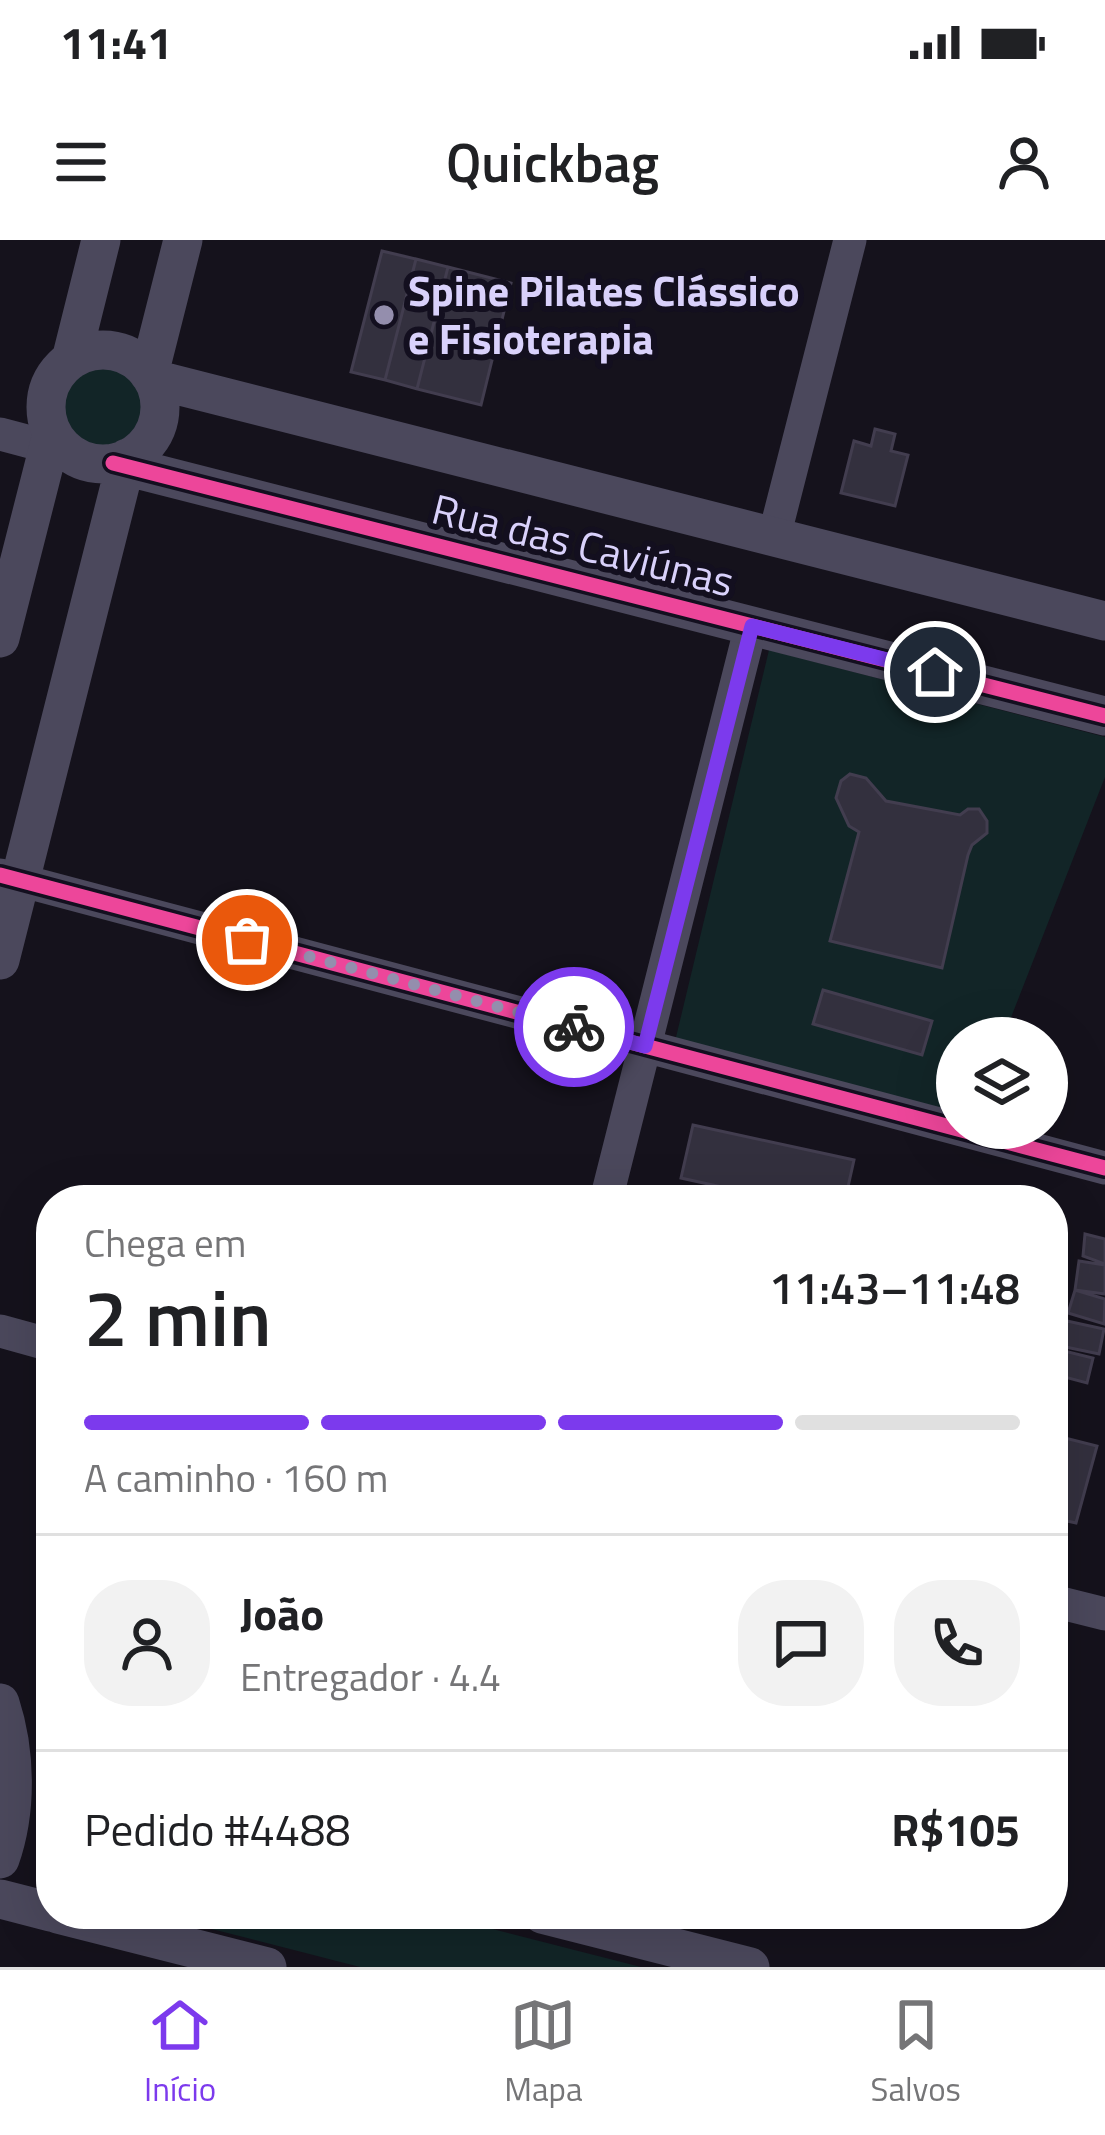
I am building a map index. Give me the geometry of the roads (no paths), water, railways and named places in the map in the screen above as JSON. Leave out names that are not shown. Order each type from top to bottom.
[{"type":"street","points":[[0,638],[56,444],[47,421],[47,392],[71,360],[101,240]]},
{"type":"street","points":[[0,960],[10,878],[122,462],[152,438],[158,424],[158,394],[151,376],[183,240]]},
{"type":"street","points":[[774,537],[850,240]]},
{"type":"street","name":"Rua das Caviúnas","points":[[71,360],[88,352],[119,352],[151,376],[1105,621]]},
{"type":"street","name":"Rua das Caviúnas","points":[[0,434],[56,444],[86,462],[122,462],[1105,716]]},
{"type":"street","points":[[610,1185],[752,626]]},
{"type":"street","points":[[10,878],[1105,1168]]},
{"type":"street","points":[[0,1331],[36,1341]]},
{"type":"street","points":[[1068,1605],[1105,1614]]},
{"type":"street","points":[[0,1703],[13,1780],[0,1859]]},
{"type":"street","points":[[13,1780],[36,1786]]},
{"type":"street","points":[[0,1899],[36,1908]]},
{"type":"street","points":[[117,1929],[267,1967]]},
{"type":"street","points":[[601,1929],[750,1967]]},
{"type":"place","name":"Spine Pilates Clássico e Fisioterapia","points":[[384,315]]}]
